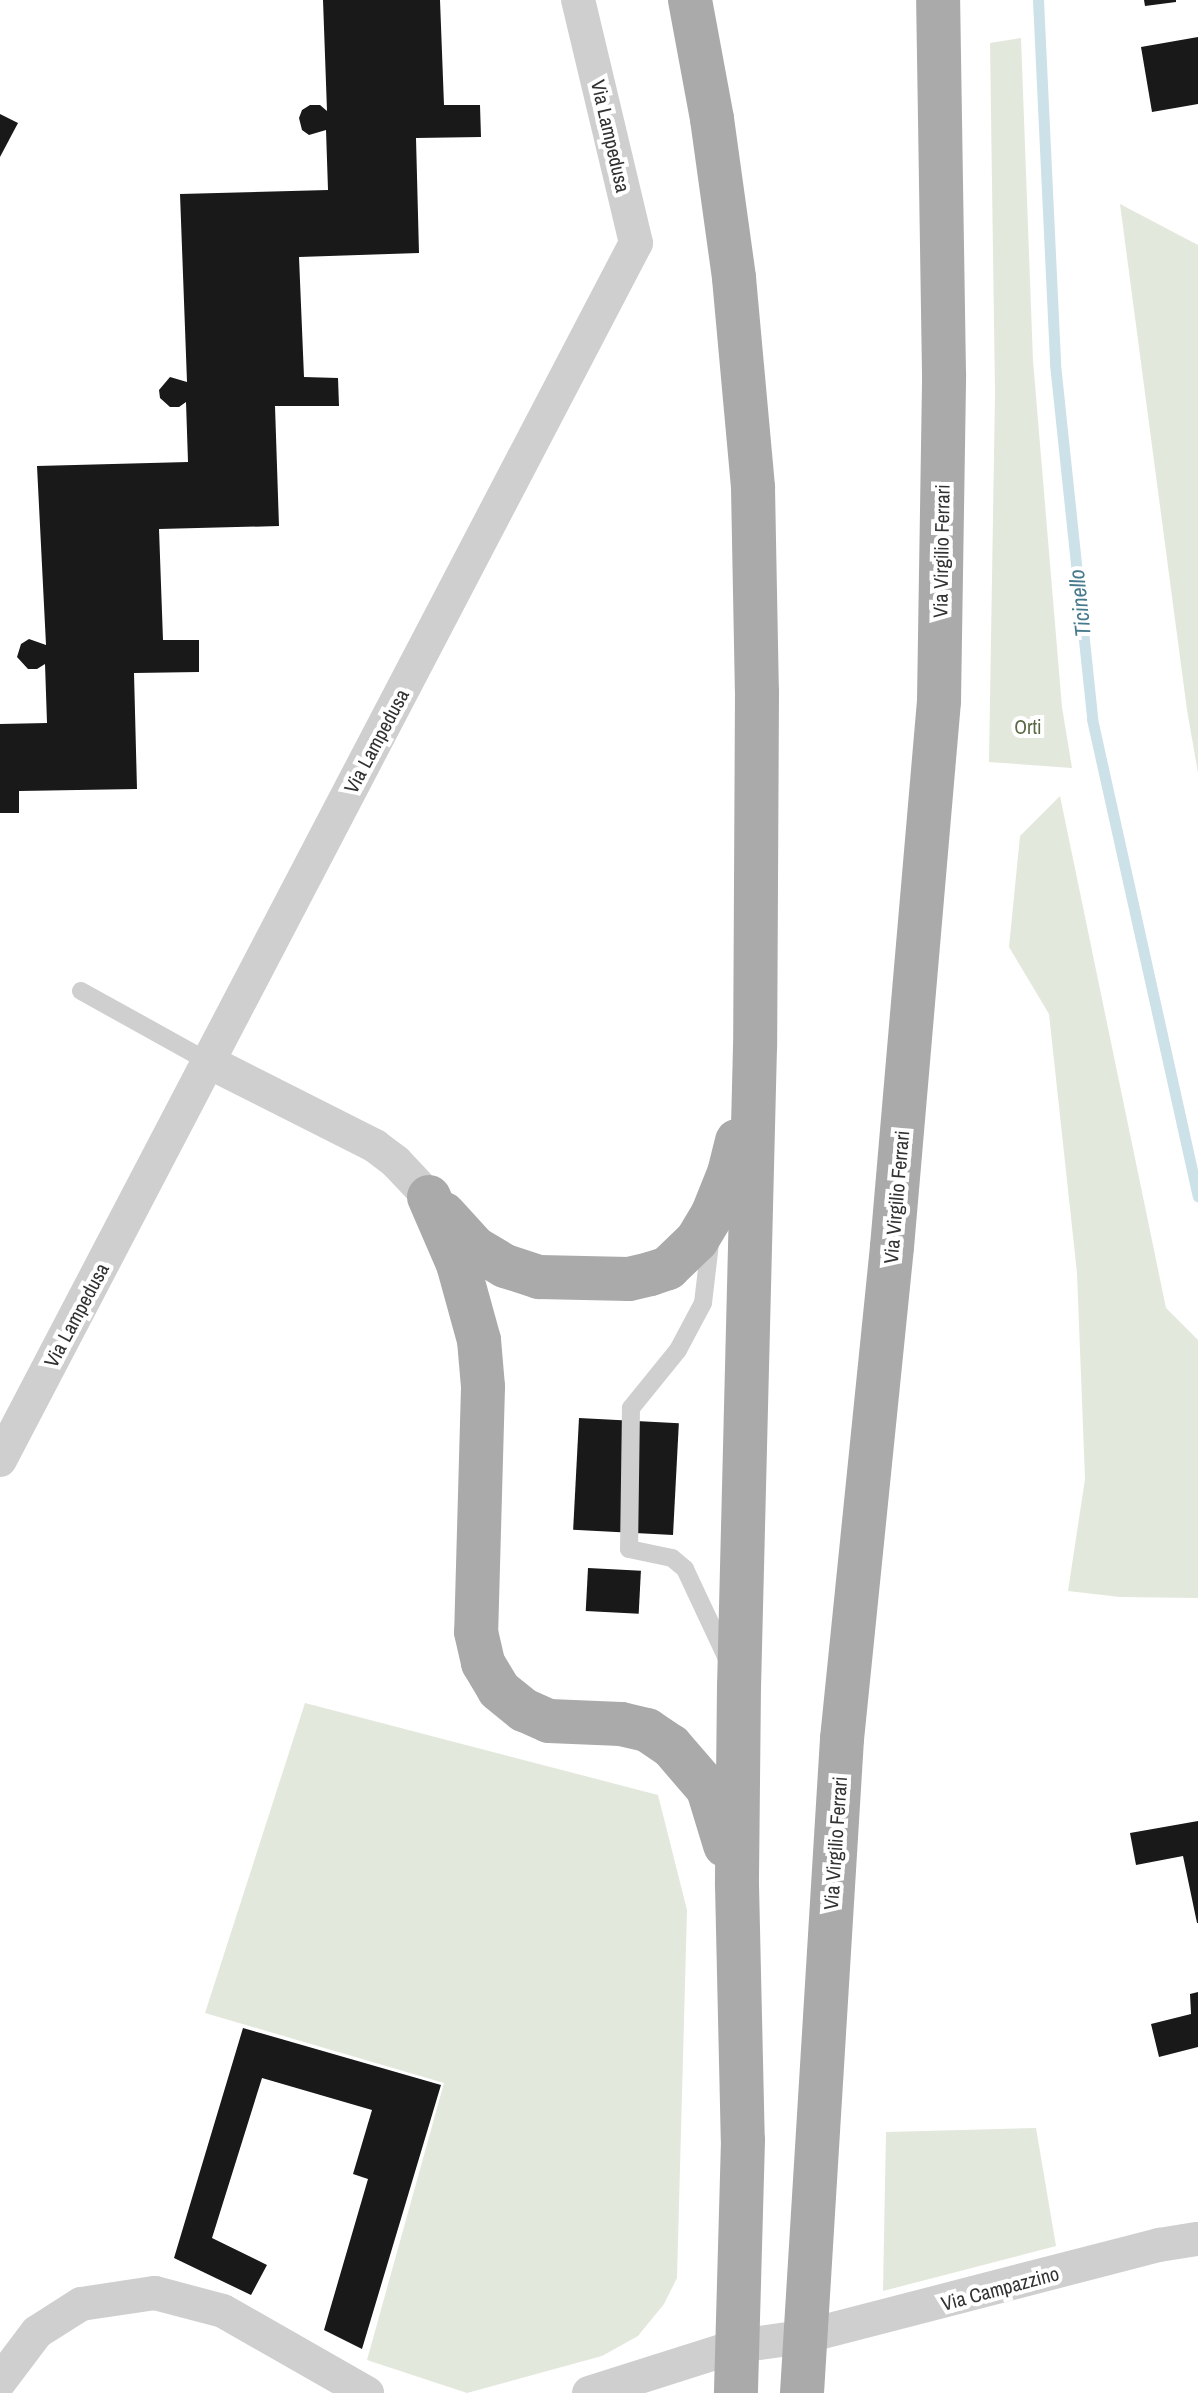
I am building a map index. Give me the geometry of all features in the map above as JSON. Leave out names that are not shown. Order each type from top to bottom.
[{"type":"main road","points":[[690,0],[712,119],[734,278],[753,488],[757,692],[755,1047],[739,1686],[737,1885],[743,2140],[736,2393]]},
{"type":"main road","name":"Via Virgilio Ferrari","points":[[802,2393],[803,2337],[842,1739],[892,1247],[939,701],[944,374],[938,0]]},
{"type":"main road","points":[[429,1197],[475,1248],[505,1266],[539,1277],[629,1279],[668,1268],[697,1240],[713,1213],[729,1173],[755,1047]]},
{"type":"main road","points":[[429,1197],[458,1264],[479,1340],[483,1387],[476,1632],[483,1663],[499,1690],[524,1710],[549,1721],[621,1724],[647,1730],[671,1746],[708,1789],[737,1885]]},
{"type":"street","name":"Via Lampedusa","points":[[0,1460],[636,243],[578,0]]},
{"type":"street","points":[[209,1062],[375,1146],[396,1162],[429,1197]]},
{"type":"street","name":"Via Campazzino","points":[[737,2346],[803,2337],[1159,2245],[1198,2239]]},
{"type":"street","points":[[0,2381],[37,2332],[81,2304],[155,2293],[223,2311],[367,2393]]},
{"type":"street","points":[[589,2393],[737,2346]]},
{"type":"lane","points":[[81,991],[209,1062]]},
{"type":"lane","points":[[713,1213],[703,1303],[678,1350],[631,1408],[629,1549],[672,1558],[685,1569],[739,1686]]},
{"type":"green space","name":"Orti","points":[[1021,38],[1033,361],[1062,707],[1072,768],[989,762],[995,393],[990,43]]},
{"type":"green space","points":[[1120,204],[1198,245],[1198,773],[1187,710]]},
{"type":"green space","points":[[1060,796],[1166,1308],[1198,1340],[1198,1598],[1120,1597],[1068,1591],[1085,1479],[1077,1273],[1049,1014],[1009,947],[1020,836]]},
{"type":"green space","points":[[305,1703],[658,1795],[687,1910],[677,2278],[664,2304],[638,2336],[602,2356],[467,2393],[367,2360],[444,2083],[205,2013]]},
{"type":"green space","points":[[1036,2128],[1056,2246],[883,2291],[886,2132]]},
{"type":"building","points":[[323,0],[440,0],[444,105],[480,105],[481,137],[416,138],[419,253],[299,257],[304,377],[338,378],[339,406],[275,406],[279,526],[159,529],[163,640],[199,640],[199,672],[134,673],[137,789],[19,791],[19,813],[0,813],[0,724],[47,723],[45,664],[37,669],[28,669],[17,657],[21,644],[29,639],[46,645],[37,466],[188,462],[186,402],[179,407],[170,407],[160,398],[159,390],[170,377],[187,382],[180,194],[328,190],[326,130],[309,135],[302,130],[299,118],[302,110],[310,105],[320,105],[327,111]]},
{"type":"building","points":[[1144,0],[1176,0],[1176,2],[1145,6]]},
{"type":"building","points":[[1198,37],[1198,104],[1152,112],[1141,47]]},
{"type":"building","points":[[0,114],[18,123],[0,157]]},
{"type":"building","points":[[579,1418],[679,1423],[673,1535],[573,1530]]},
{"type":"building","points":[[588,1568],[641,1571],[639,1614],[586,1611]]},
{"type":"building","points":[[1198,1821],[1197,1923],[1183,1856],[1136,1865],[1130,1833]]},
{"type":"building","points":[[1198,1992],[1198,2047],[1159,2057],[1151,2024],[1191,2014],[1190,1994]]},
{"type":"building","points":[[243,2028],[441,2085],[362,2349],[324,2330],[368,2179],[353,2174],[372,2110],[262,2078],[212,2238],[267,2265],[251,2295],[174,2258]]},
{"type":"waterway","name":"Ticinello","points":[[1038,0],[1055,364],[1092,719],[1198,1196]]}]
